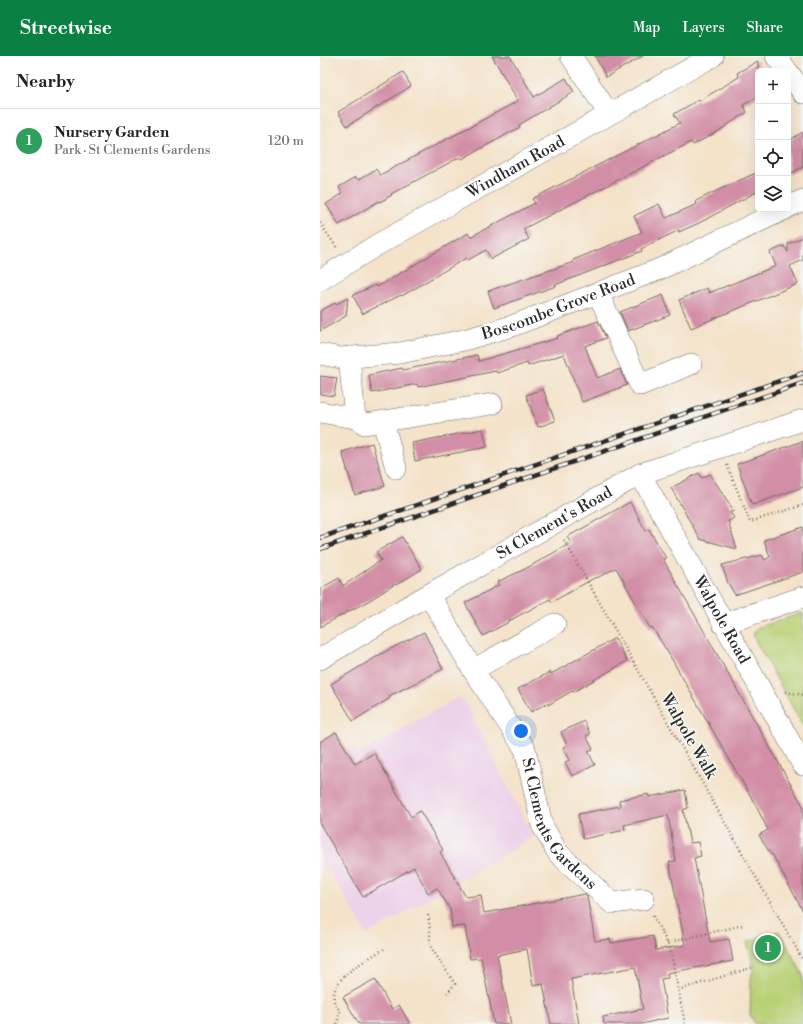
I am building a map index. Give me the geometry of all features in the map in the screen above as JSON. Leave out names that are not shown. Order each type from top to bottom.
[{"type":"street","points":[[570,56],[609,114]]},
{"type":"street","name":"Windham Road","points":[[320,280],[384,241],[713,56]]},
{"type":"street","points":[[776,56],[785,68]]},
{"type":"street","points":[[791,76],[803,93]]},
{"type":"street","points":[[791,206],[803,200]]},
{"type":"street","name":"Boscombe Grove Road","points":[[320,354],[341,358],[400,353],[464,340],[512,326],[660,269],[779,212]]},
{"type":"street","points":[[598,293],[640,385],[691,364]]},
{"type":"street","points":[[349,357],[355,418]]},
{"type":"street","points":[[320,412],[355,418],[365,424],[492,404]]},
{"type":"street","name":"St Clement's Road","points":[[320,659],[640,474],[803,420]]},
{"type":"street","points":[[383,422],[396,468]]},
{"type":"street","name":"Walpole Road","points":[[640,474],[803,765]]},
{"type":"street","name":"St Clements Gardens","points":[[429,595],[473,670],[525,749],[542,825],[558,853],[612,903],[644,899]]},
{"type":"street","points":[[723,624],[803,597]]},
{"type":"street","points":[[473,670],[556,624]]},
{"type":"path","points":[[320,223],[347,264]]},
{"type":"path","points":[[721,447],[750,522],[803,505]]},
{"type":"path","name":"Walpole Walk","points":[[554,524],[803,960]]},
{"type":"path","points":[[644,899],[670,948],[685,1024]]},
{"type":"path","points":[[428,914],[430,946],[455,984],[447,993]]},
{"type":"path","points":[[667,943],[743,925]]},
{"type":"path","points":[[336,1024],[340,1011],[334,1001],[334,990],[341,980],[361,964],[384,950]]},
{"type":"path","points":[[678,990],[754,967]]},
{"type":"shaded area","points":[[458,697],[465,702],[533,837],[367,935],[327,866],[320,869],[320,781],[341,755],[355,747],[359,754]]},
{"type":"green space","points":[[803,613],[803,726],[754,638],[754,632],[757,628]]},
{"type":"green space","points":[[779,931],[803,975],[803,1024],[755,1024],[750,1014],[751,979],[754,967],[747,942]]},
{"type":"building","points":[[492,56],[510,56],[534,97],[566,78],[574,92],[519,125],[520,127],[462,159],[460,157],[391,194],[392,195],[339,225],[326,204],[342,194],[339,187],[356,177],[358,180],[376,169],[380,175],[518,101]]},
{"type":"building","points":[[595,56],[643,56],[606,77]]},
{"type":"building","points":[[758,61],[758,68],[755,68],[755,99],[743,105],[747,112],[717,132],[693,145],[691,142],[523,229],[529,239],[491,259],[486,250],[468,260],[466,258],[402,296],[401,295],[362,314],[353,295],[376,285],[377,287],[468,233],[470,237],[535,203],[532,199],[680,123],[674,114],[739,77],[737,73]]},
{"type":"building","points":[[403,72],[411,86],[347,126],[338,112]]},
{"type":"building","points":[[803,132],[803,167],[791,173],[791,140]]},
{"type":"building","points":[[755,173],[755,193],[699,223],[679,232],[679,230],[641,249],[642,251],[555,285],[556,286],[494,308],[488,291],[574,262],[573,260],[642,232],[634,216],[659,204],[666,218],[697,204],[696,201]]},
{"type":"building","points":[[803,237],[803,260],[790,266],[798,284],[691,328],[679,300],[707,288],[709,293],[776,266],[770,252],[784,246],[788,252],[788,244]]},
{"type":"building","points":[[663,295],[670,315],[628,331],[620,312]]},
{"type":"building","points":[[348,298],[346,316],[320,331],[320,311]]},
{"type":"building","points":[[598,321],[606,338],[585,346],[597,378],[620,369],[627,385],[582,402],[564,354],[528,366],[527,363],[497,373],[496,371],[418,387],[417,384],[372,393],[369,375],[402,368],[403,370],[477,355],[479,361],[558,338],[557,336]]},
{"type":"building","points":[[320,376],[337,378],[334,396],[320,394]]},
{"type":"building","points":[[543,389],[555,421],[538,427],[526,395]]},
{"type":"building","points":[[483,429],[487,447],[415,461],[412,443]]},
{"type":"building","points":[[803,441],[803,487],[752,505],[737,464]]},
{"type":"building","points":[[372,443],[385,486],[355,495],[342,452]]},
{"type":"building","points":[[699,473],[702,478],[710,474],[734,511],[730,512],[734,518],[728,521],[737,549],[700,539],[671,488]]},
{"type":"building","points":[[630,502],[646,531],[649,529],[666,558],[663,559],[803,806],[803,911],[772,854],[771,855],[759,835],[768,830],[755,804],[670,656],[652,627],[650,628],[616,568],[597,578],[596,577],[552,602],[550,599],[483,636],[465,603],[499,585],[497,582],[525,569],[571,543],[567,537]]},
{"type":"building","points":[[803,527],[803,572],[735,595],[728,583],[722,565],[762,555],[765,560],[770,557],[764,540]]},
{"type":"building","points":[[402,537],[422,569],[370,600],[320,627],[320,589],[339,578],[343,586],[381,560],[376,552]]},
{"type":"building","points":[[424,632],[443,669],[389,696],[390,698],[353,721],[331,684],[388,650]]},
{"type":"building","points":[[615,638],[627,661],[573,692],[572,691],[548,705],[547,703],[531,712],[518,689],[550,672],[551,674]]},
{"type":"building","points":[[584,721],[590,734],[586,736],[593,749],[588,751],[595,765],[572,776],[565,762],[570,760],[563,747],[567,745],[561,732]]},
{"type":"building","points":[[336,732],[355,764],[374,753],[411,817],[420,811],[443,850],[440,852],[466,897],[481,895],[484,913],[585,894],[587,896],[595,941],[610,939],[611,943],[653,936],[656,950],[685,945],[669,862],[676,861],[668,815],[624,825],[625,830],[583,839],[578,814],[620,806],[619,800],[648,794],[649,797],[685,790],[688,808],[683,810],[690,843],[698,842],[701,856],[694,858],[710,942],[729,939],[733,961],[667,973],[668,978],[661,979],[668,1018],[641,1024],[604,1024],[603,1017],[643,1009],[635,967],[571,979],[579,1024],[551,1024],[543,984],[533,986],[527,949],[497,955],[511,1024],[494,1024],[481,958],[470,959],[465,926],[452,927],[450,909],[437,888],[428,893],[414,867],[363,897],[320,824],[320,742]]},
{"type":"building","points":[[375,979],[392,1009],[399,1005],[410,1024],[359,1024],[343,997]]},
{"type":"railway","points":[[320,538],[803,373]]},
{"type":"railway","points":[[320,549],[803,383]]},
{"type":"place","name":"Nursery Garden","points":[[768,948]]}]
